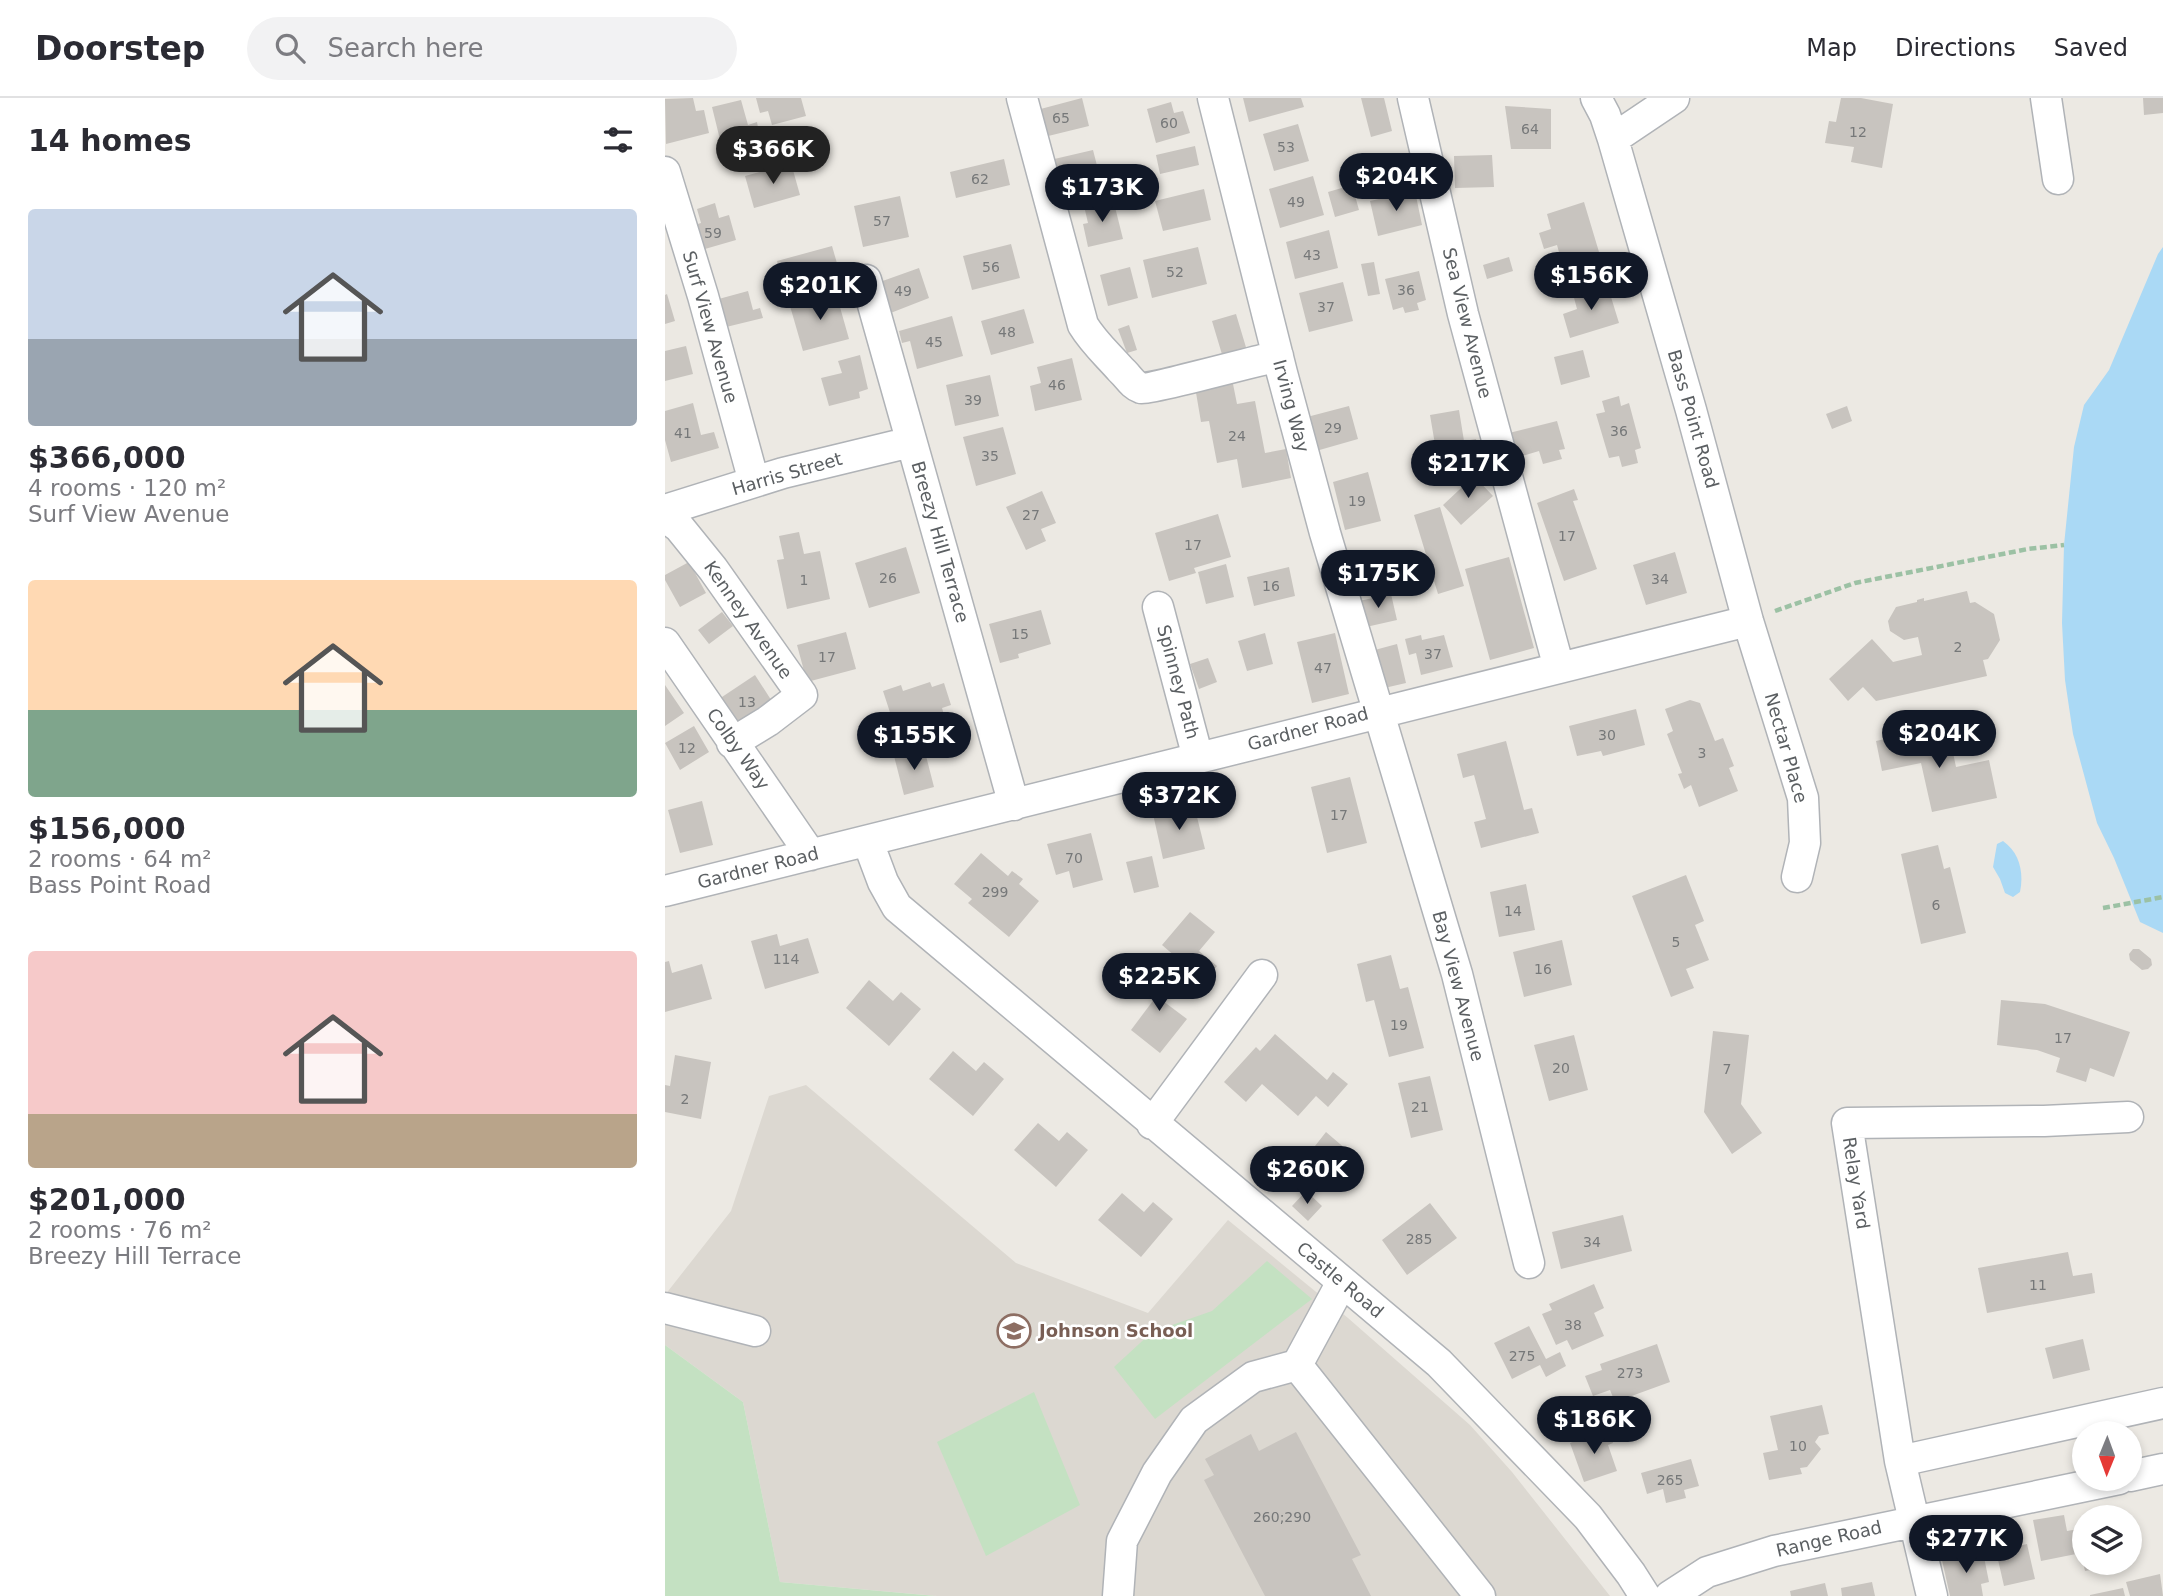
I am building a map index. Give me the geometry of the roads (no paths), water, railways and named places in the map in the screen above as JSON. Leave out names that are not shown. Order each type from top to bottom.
[{"type":"street","points":[[1022,98],[1083,325],[1101,351],[1133,384],[1143,389],[1278,356]]},
{"type":"street","name":"Irving Way","points":[[1213,98],[1325,533],[1378,711]]},
{"type":"street","name":"Sea View Avenue","points":[[1413,98],[1463,314],[1559,668]]},
{"type":"street","name":"Bass Point Road","points":[[1596,98],[1613,139],[1748,621]]},
{"type":"street","points":[[1613,139],[1674,98]]},
{"type":"street","points":[[2046,98],[2058,179]]},
{"type":"street","name":"Surf View Avenue","points":[[665,172],[703,296],[754,482]]},
{"type":"street","name":"Breezy Hill Terrace","points":[[866,280],[1014,805]]},
{"type":"street","name":"Harris Street","points":[[665,510],[783,473],[911,442]]},
{"type":"street","name":"Kenney Avenue","points":[[665,517],[679,527],[713,569],[801,695],[768,721],[732,743]]},
{"type":"street","name":"Spinney Path","points":[[1158,607],[1198,758]]},
{"type":"street","name":"Gardner Road","points":[[665,891],[868,842],[1378,711],[1748,621]]},
{"type":"street","name":"Nectar Place","points":[[1748,621],[1803,798],[1805,843],[1797,877]]},
{"type":"street","name":"Colby Way","points":[[665,643],[811,855]]},
{"type":"street","name":"Bay View Avenue","points":[[1378,711],[1457,974],[1529,1263]]},
{"type":"street","name":"Castle Road","points":[[868,842],[883,882],[897,907],[1439,1363],[1588,1517],[1632,1574],[1645,1596]]},
{"type":"street","points":[[1152,1124],[1262,975]]},
{"type":"street","name":"Relay Yard","points":[[1932,1596],[1900,1461],[1847,1123],[2044,1121],[2128,1117]]},
{"type":"street","points":[[1118,1596],[1122,1541],[1157,1473],[1193,1420],[1253,1377],[1297,1365],[1342,1282]]},
{"type":"street","points":[[665,1308],[755,1331]]},
{"type":"street","points":[[1297,1365],[1480,1596]]},
{"type":"street","points":[[1900,1461],[2163,1403]]},
{"type":"street","points":[[2142,1473],[2163,1469]]},
{"type":"street","name":"Range Road","points":[[1670,1596],[1707,1572],[1774,1550],[2072,1489]]},
{"type":"water","points":[[2163,247],[2163,933],[2140,922],[2097,823],[2073,734],[2065,680],[2062,623],[2064,545],[2074,447],[2084,405],[2109,370]]},
{"type":"water","points":[[2003,841],[2017,857],[2021,871],[2020,892],[2013,897],[2005,893],[1993,867],[1997,844]]},
{"type":"place","name":"Johnson School","points":[[1014,1331]]}]
